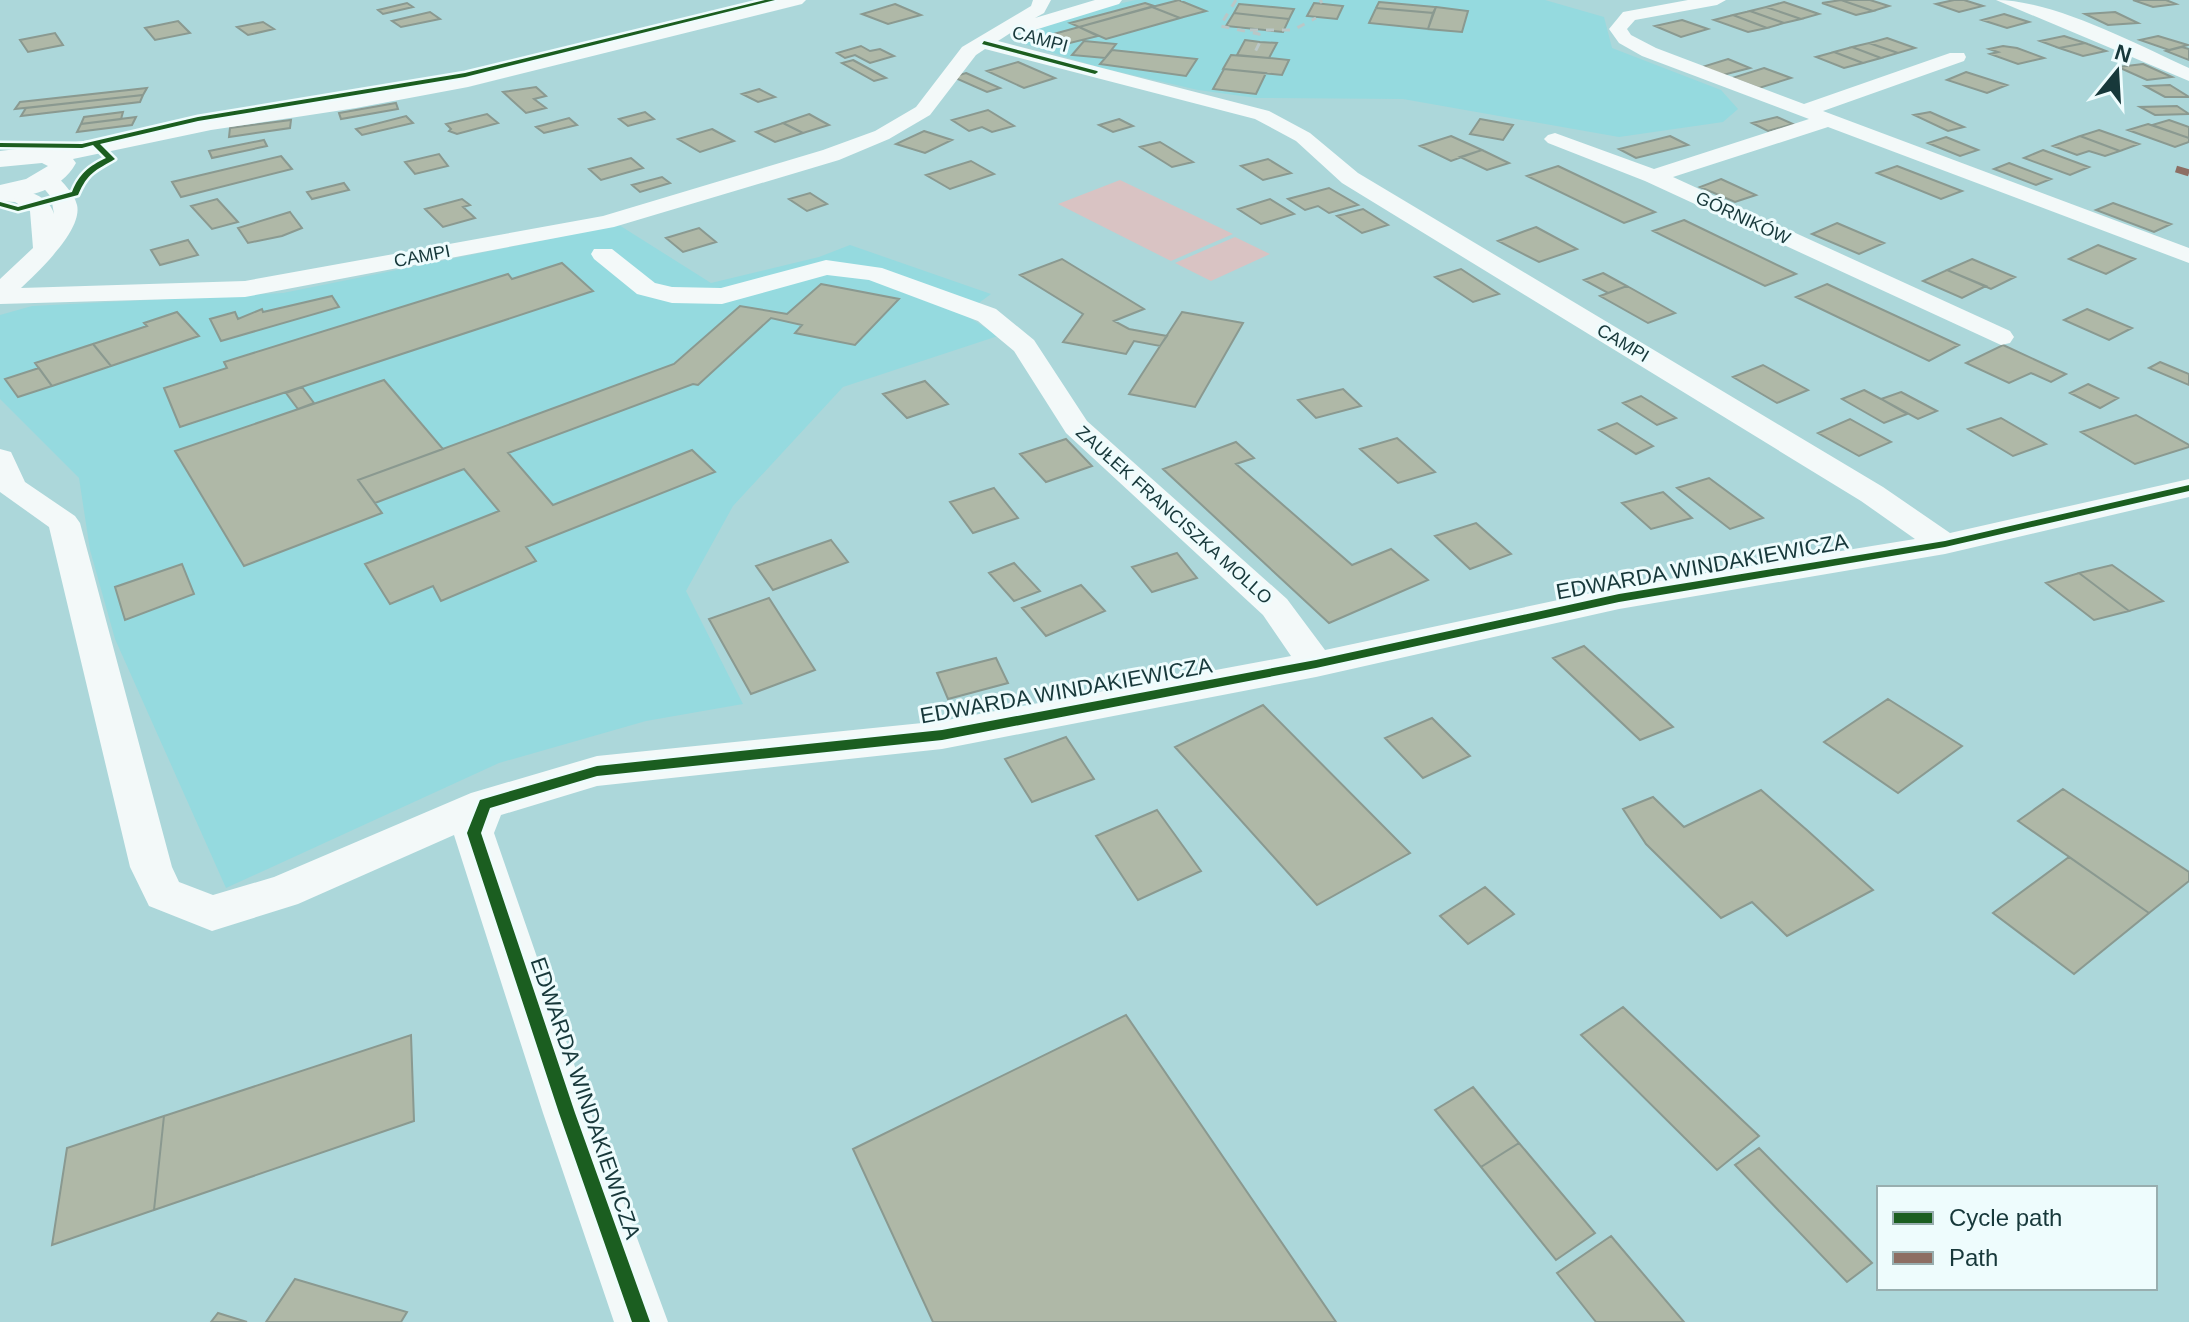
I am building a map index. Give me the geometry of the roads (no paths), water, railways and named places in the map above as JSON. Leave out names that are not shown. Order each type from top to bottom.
[{"type":"main road","points":[[0,193],[50,169],[104,154],[269,115],[468,80],[795,0]]},
{"type":"main road","points":[[2,157],[50,169]]},
{"type":"street","name":"CAMPI","points":[[0,294],[245,289],[606,222],[831,155],[882,135],[923,111],[969,51],[1038,9],[1042,0]]},
{"type":"street","points":[[987,41],[1113,0]]},
{"type":"street","points":[[1717,0],[1629,16],[1618,29],[1625,39],[1649,52],[2189,256]]},
{"type":"street","points":[[2005,0],[2109,39],[2189,75]]},
{"type":"street","name":"CAMPI","points":[[987,41],[1262,115],[1303,137],[1350,178],[1872,494],[1945,544]]},
{"type":"street","points":[[1805,110],[1957,57]]},
{"type":"street","name":"GÓRNIKÓW","points":[[1653,176],[1828,120]]},
{"type":"street","points":[[1555,139],[1653,176]]},
{"type":"street","points":[[0,294],[42,251],[59,230],[66,213],[50,169]]},
{"type":"street","name":"GÓRNIKÓW","points":[[1653,176],[2001,337]]},
{"type":"street","points":[[0,193],[21,196],[41,208],[45,231],[42,251]]},
{"type":"street","name":"ZAUŁEK FRANCISZKA MOLLO","points":[[603,254],[646,289],[672,295],[722,296],[826,267],[873,273],[987,315],[1024,346],[1076,427],[1275,607],[1316,664]]},
{"type":"street","name":"EDWARDA WINDAKIEWICZA","points":[[0,458],[12,487],[64,523],[151,867],[164,894],[212,913],[283,892],[485,804],[597,771],[942,735],[1316,664],[1619,598],[1945,544],[2189,488]]},
{"type":"street","name":"EDWARDA WINDAKIEWICZA","points":[[485,804],[474,833],[567,1113],[641,1322]]},
{"type":"railway","points":[[1236,0],[1220,26],[1259,34],[1260,42],[1255,52]]},
{"type":"railway","points":[[1250,30],[1293,30],[1316,18]]}]
